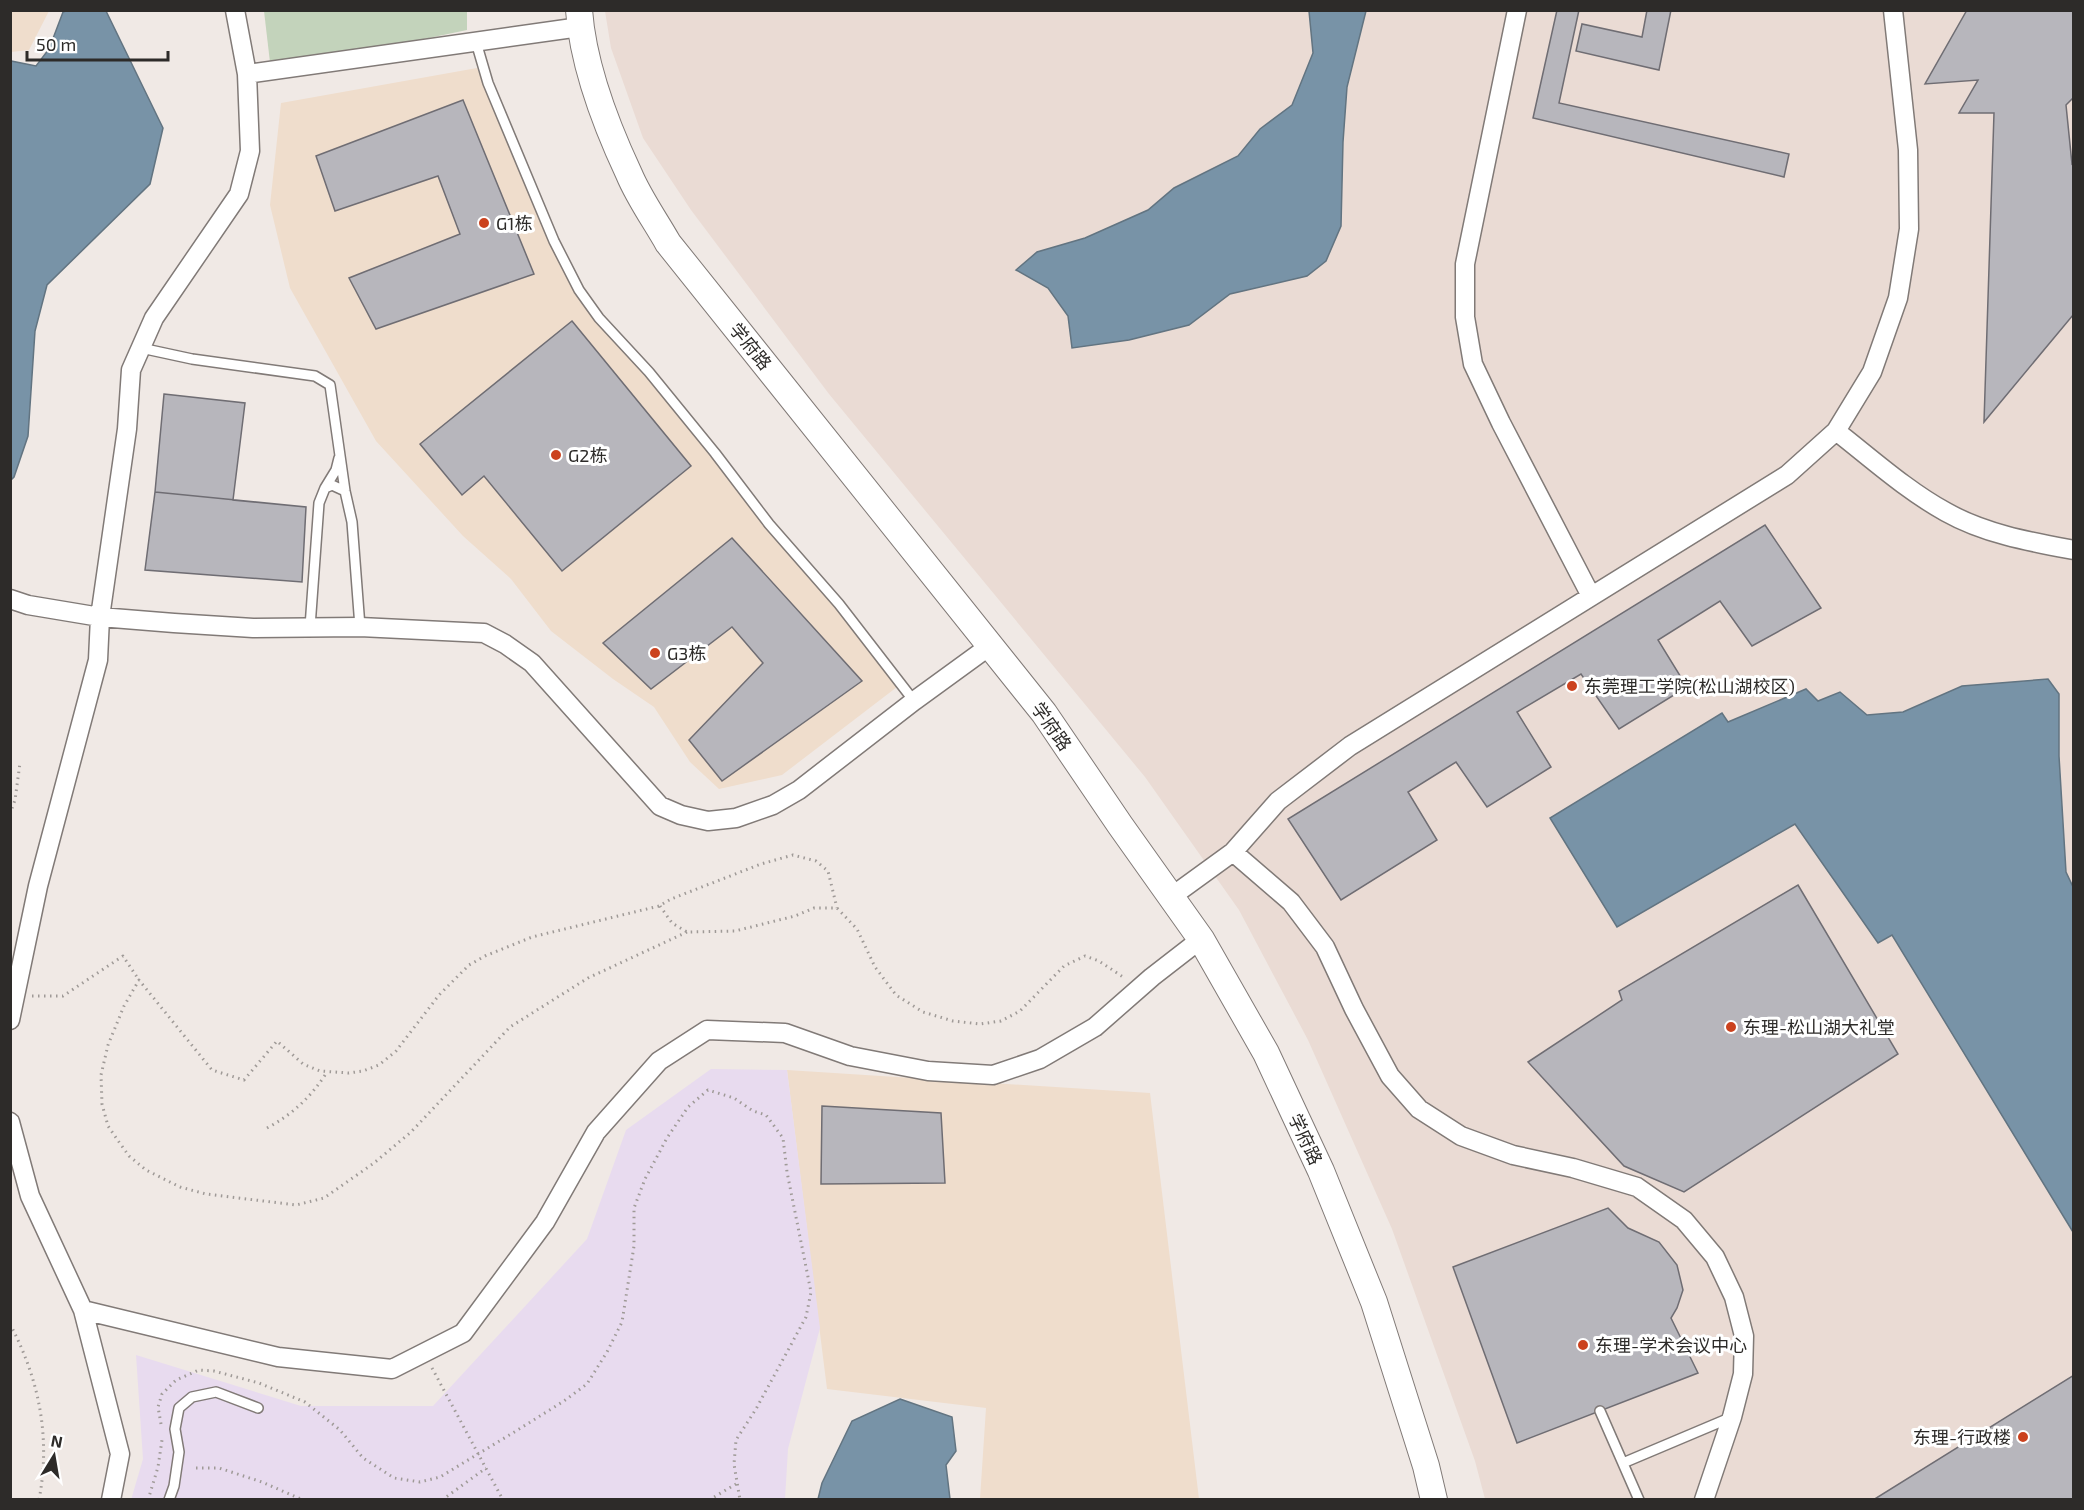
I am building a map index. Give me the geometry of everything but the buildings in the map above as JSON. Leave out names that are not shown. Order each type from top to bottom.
[{"type":"street","points":[[10,1020],[38,886],[98,660],[100,617],[127,429],[131,370],[154,318],[239,194],[250,151],[247,74],[235,10]]},
{"type":"street","points":[[1517,10],[1466,264],[1465,318],[1473,364],[1501,423],[1592,596]]},
{"type":"street","points":[[1171,897],[1233,852],[1278,801],[1350,746],[1787,475],[1836,431],[1872,372],[1898,298],[1909,229],[1908,150],[1893,10]]},
{"type":"street","points":[[247,74],[476,42],[579,19]]},
{"type":"street","name":"学府路","points":[[579,19],[599,101],[629,176],[668,243],[1044,713],[1201,939],[1266,1053],[1321,1171],[1374,1302],[1426,1466],[1434,1500]]},
{"type":"street","points":[[1836,431],[1908,488],[1948,513],[1988,530],[2073,550]]},
{"type":"street","points":[[10,598],[28,605],[100,617],[253,628],[360,627],[484,633],[505,644],[532,663],[660,806],[681,815],[708,821],[736,818],[773,805],[799,790],[990,645]]},
{"type":"street","points":[[1233,852],[1291,902],[1325,946],[1390,1076],[1419,1109],[1461,1136],[1513,1155],[1573,1168],[1637,1187],[1684,1220],[1715,1257],[1734,1297],[1743,1336],[1743,1374],[1704,1500]]},
{"type":"street","points":[[82,1310],[278,1357],[392,1370],[463,1333],[545,1222],[596,1132],[659,1061],[707,1030],[785,1033],[861,1058],[928,1071],[993,1075],[1040,1059],[1095,1027],[1201,939]]},
{"type":"street","points":[[10,1122],[30,1196],[82,1310],[120,1454],[111,1500]]},
{"type":"lane","points":[[476,42],[488,83],[554,241],[579,290],[599,318],[656,380],[776,532],[839,604],[914,701]]},
{"type":"lane","points":[[141,348],[192,359],[315,376],[330,385],[345,492],[352,522],[360,627]]},
{"type":"lane","points":[[310,627],[319,503],[336,470],[340,453]]},
{"type":"lane","points":[[325,488],[332,485],[345,492]]},
{"type":"lane","points":[[169,1500],[180,1452],[175,1429],[179,1408],[192,1397],[216,1392],[258,1408]]},
{"type":"lane","points":[[1600,1411],[1639,1500]]},
{"type":"lane","points":[[1623,1463],[1731,1418]]},
{"type":"path","points":[[10,814],[15,800],[20,763]]},
{"type":"path","points":[[15,992],[36,998],[63,996],[123,956],[139,980],[212,1070],[244,1080],[277,1041],[303,1064],[320,1071],[349,1073],[363,1071],[379,1065],[396,1051],[439,995],[469,965],[485,956],[532,937],[659,906],[671,899],[761,864],[793,855],[816,861],[828,871],[837,908],[857,929],[875,966],[896,995],[923,1012],[953,1021],[980,1024],[1001,1021],[1020,1011],[1064,966],[1085,956],[1099,961],[1140,988]]},
{"type":"path","points":[[659,906],[672,923],[687,932]]},
{"type":"path","points":[[139,980],[124,1006],[108,1045],[101,1075],[102,1104],[108,1126],[119,1142],[129,1156],[146,1170],[180,1187],[206,1194],[296,1205],[324,1198],[374,1164],[411,1132],[510,1027],[588,978],[687,932],[735,931],[795,916],[814,908],[837,908]]},
{"type":"path","points":[[267,1128],[284,1119],[300,1106],[317,1088],[327,1072]]},
{"type":"path","points":[[740,1500],[734,1464],[736,1440],[756,1409],[806,1317],[811,1292],[787,1172],[783,1138],[766,1115],[753,1111]]},
{"type":"path","points":[[10,1324],[27,1358],[40,1402],[44,1463],[39,1500]]},
{"type":"path","points":[[424,1353],[503,1500]]},
{"type":"path","points":[[196,1468],[219,1468],[262,1482],[303,1500]]},
{"type":"path","points":[[442,1500],[486,1468]]},
{"type":"path","points":[[709,1500],[737,1484]]},
{"type":"shaded area","points":[[10,11],[49,11],[29,50],[11,52]]},
{"type":"shaded area","name":"东莞理工学院(松山湖校区)","points":[[605,11],[2073,11],[2073,1499],[1485,1499],[1475,1461],[1392,1229],[1308,1040],[1239,910],[1145,777],[829,394],[691,210],[643,138],[611,48]]},
{"type":"shaded area","points":[[477,68],[544,217],[613,338],[754,500],[897,687],[782,775],[719,789],[690,762],[654,707],[613,679],[551,631],[511,579],[463,536],[376,441],[290,288],[270,205],[281,103]]},
{"type":"shaded area","points":[[711,1069],[787,1070],[820,1328],[788,1449],[785,1499],[131,1500],[143,1459],[136,1355],[301,1406],[433,1406],[587,1239],[626,1130]]},
{"type":"shaded area","points":[[787,1070],[1150,1093],[1199,1499],[980,1499],[986,1408],[827,1389]]},
{"type":"green space","points":[[264,11],[467,11],[467,30],[271,71]]},
{"type":"water","points":[[106,11],[163,128],[150,184],[47,285],[35,331],[28,436],[11,480],[11,61],[36,66],[49,49],[63,12]]},
{"type":"water","points":[[1309,11],[1366,11],[1347,87],[1341,226],[1326,261],[1307,276],[1230,294],[1189,325],[1129,340],[1072,348],[1068,316],[1048,288],[1016,270],[1037,252],[1085,238],[1148,210],[1174,188],[1238,156],[1260,129],[1292,105],[1313,53]]},
{"type":"water","points":[[2048,679],[2059,694],[2059,756],[2066,872],[2074,889],[2073,1232],[1892,935],[1878,943],[1795,824],[1617,927],[1550,818],[1722,713],[1728,722],[1806,689],[1818,701],[1840,692],[1867,715],[1903,712],[1962,686]]},
{"type":"water","points":[[900,1399],[952,1417],[956,1451],[946,1465],[950,1499],[818,1499],[822,1483],[852,1421]]},
{"type":"place","name":"G1栋","points":[[484,223]]},
{"type":"place","name":"G2栋","points":[[556,455]]},
{"type":"place","name":"G3栋","points":[[655,653]]},
{"type":"place","name":"东莞理工学院(松山湖校区)","points":[[1572,686]]},
{"type":"place","name":"东理-松山湖大礼堂","points":[[1731,1027]]},
{"type":"place","name":"东理-学术会议中心","points":[[1583,1345]]},
{"type":"place","name":"东理-行政楼","points":[[2023,1437]]}]
